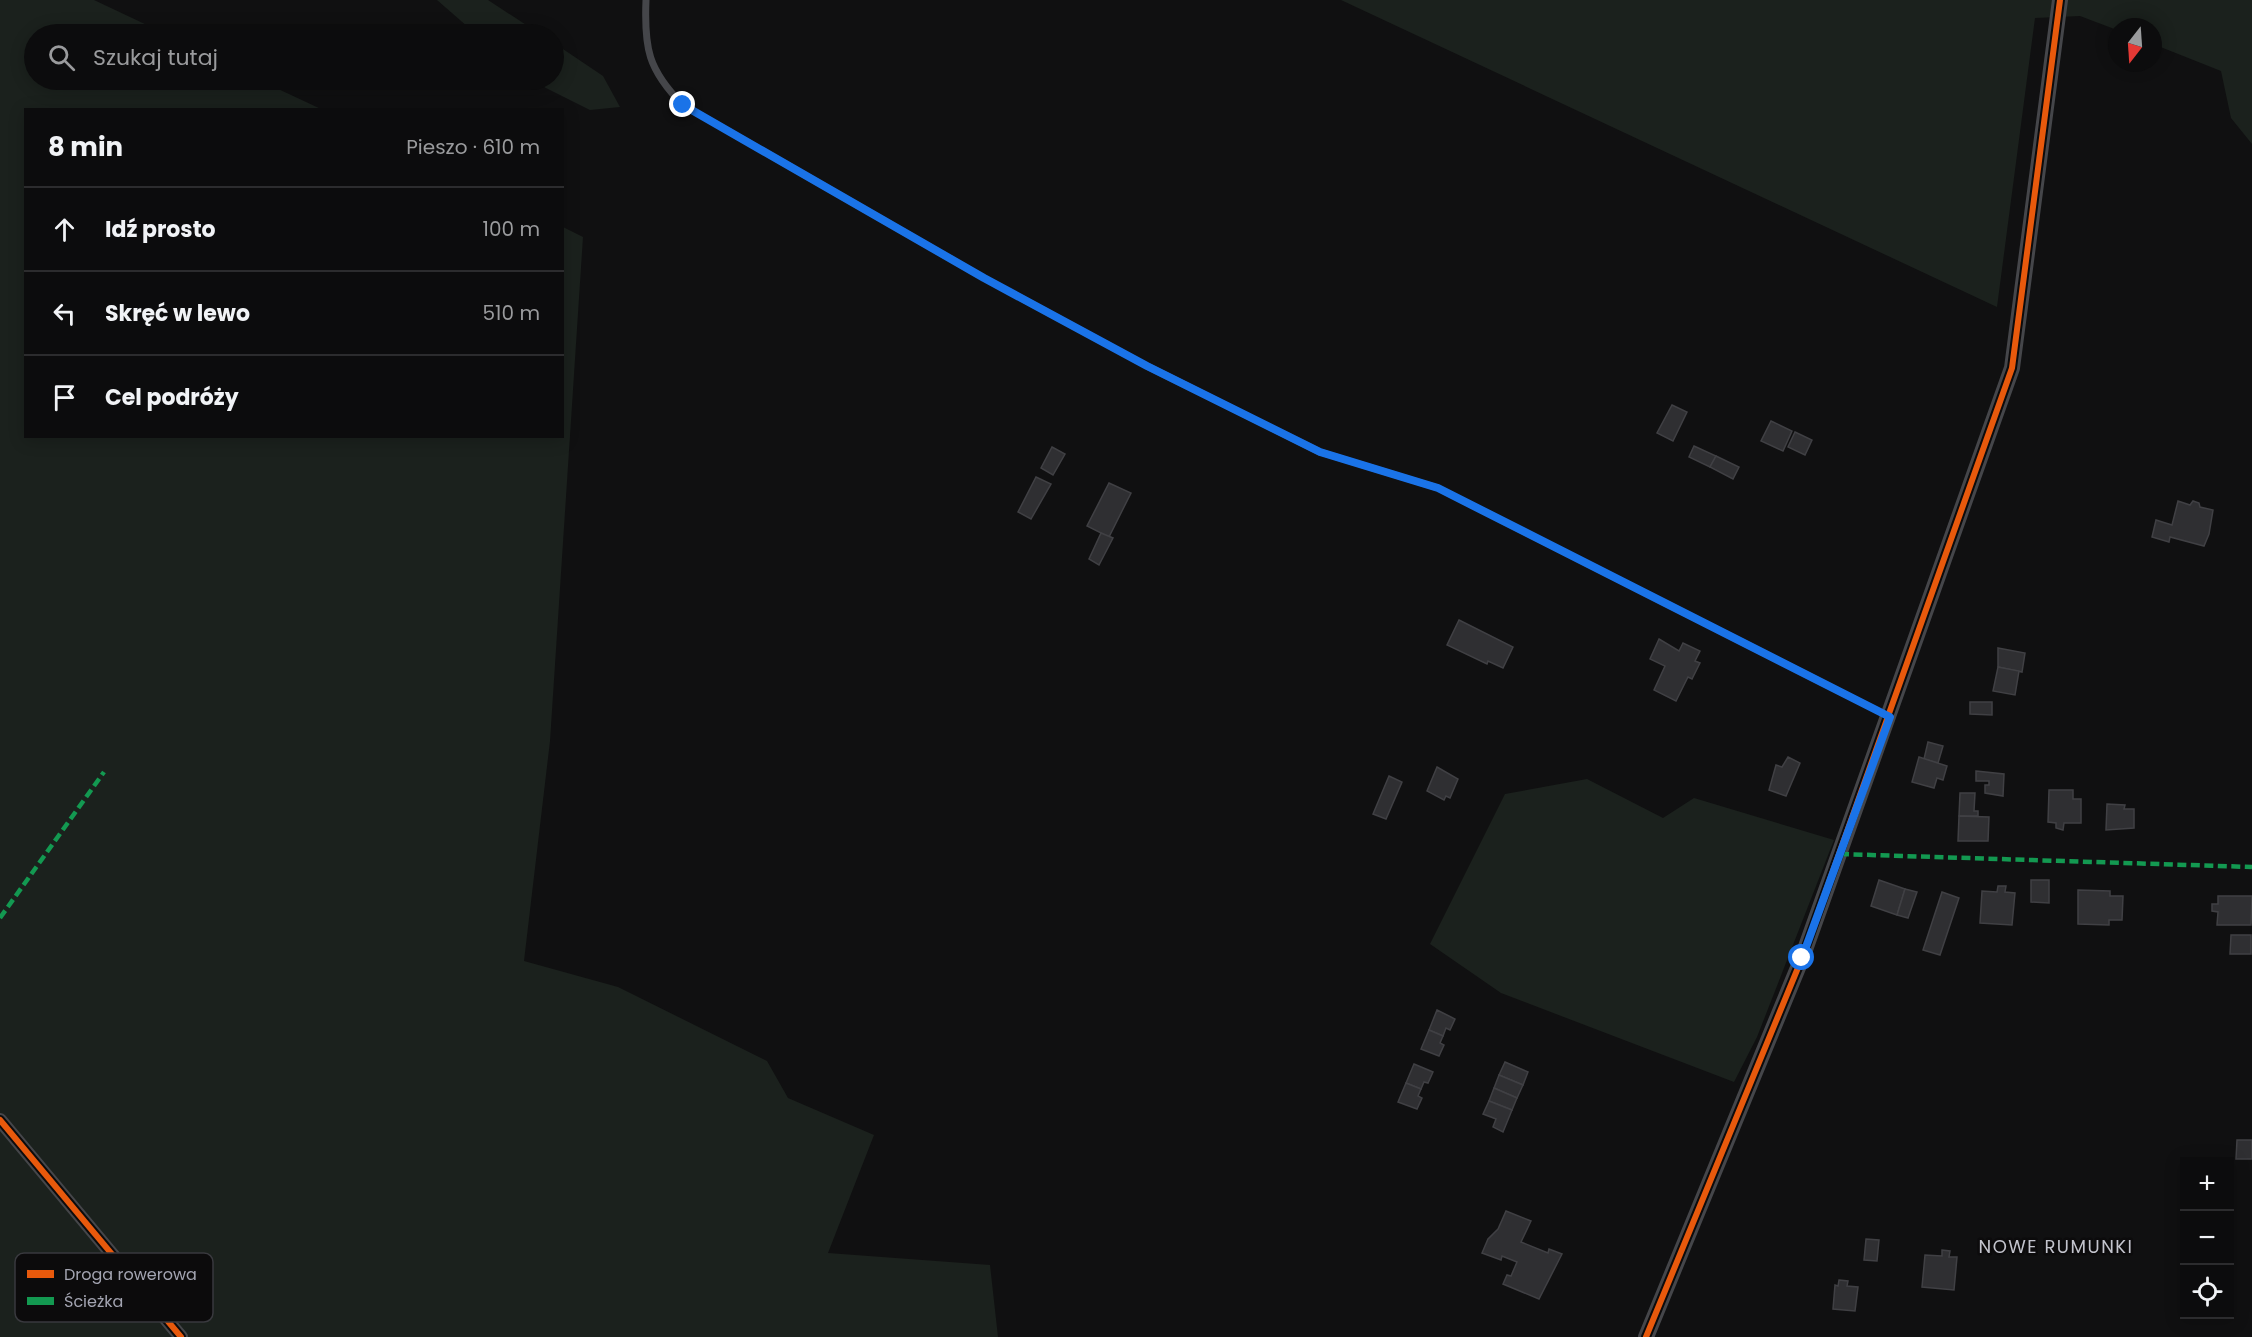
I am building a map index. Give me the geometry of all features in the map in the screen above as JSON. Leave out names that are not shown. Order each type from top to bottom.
[{"type":"street","points":[[1646,1337],[1802,958],[1890,717],[2012,368],[2060,0]]},
{"type":"street","points":[[0,1120],[111,1253]]},
{"type":"street","points":[[168,1322],[181,1337]]},
{"type":"lane","points":[[646,0],[645,25],[651,58],[661,82],[683,105],[902,231],[1147,366],[1320,452],[1438,488],[1890,717]]},
{"type":"shaded area","points":[[0,0],[94,0],[145,24],[24,24],[24,90],[280,90],[319,108],[24,108],[24,438],[564,438],[564,228],[583,237],[550,741],[524,961],[618,987],[767,1061],[788,1098],[874,1135],[828,1253],[990,1265],[998,1337],[0,1337]]},
{"type":"shaded area","points":[[437,0],[488,0],[525,24],[465,24]]},
{"type":"shaded area","points":[[1341,0],[2252,0],[2252,144],[2231,118],[2221,71],[2162,48],[2162,18],[2108,18],[2108,27],[2080,16],[2035,18],[1997,307]]},
{"type":"shaded area","points":[[564,50],[603,76],[620,107],[590,110],[550,90],[564,90]]},
{"type":"shaded area","points":[[1587,779],[1663,818],[1694,798],[1834,840],[1757,1037],[1734,1082],[1501,993],[1430,944],[1505,794]]},
{"type":"building","points":[[1672,405],[1687,412],[1673,441],[1657,433]]},
{"type":"building","points":[[1771,421],[1792,431],[1783,451],[1761,441]]},
{"type":"building","points":[[1795,432],[1812,440],[1805,455],[1788,447]]},
{"type":"building","points":[[1694,446],[1716,456],[1710,467],[1689,457]]},
{"type":"building","points":[[1052,447],[1065,454],[1053,475],[1041,468]]},
{"type":"building","points":[[1716,456],[1739,467],[1733,479],[1710,467]]},
{"type":"building","points":[[1036,477],[1051,484],[1031,519],[1018,512]]},
{"type":"building","points":[[1109,483],[1131,493],[1109,537],[1087,526]]},
{"type":"building","points":[[2178,501],[2190,505],[2193,501],[2199,503],[2200,507],[2213,510],[2209,534],[2204,546],[2170,537],[2169,542],[2152,537],[2156,520],[2172,525]]},
{"type":"building","points":[[1101,533],[1113,538],[1099,565],[1089,559]]},
{"type":"building","points":[[1459,620],[1513,647],[1503,668],[1488,661],[1487,664],[1447,645]]},
{"type":"building","points":[[1659,639],[1679,651],[1683,643],[1700,651],[1695,661],[1700,663],[1692,679],[1688,677],[1676,701],[1654,690],[1665,666],[1650,659]]},
{"type":"building","points":[[1998,648],[2025,653],[2022,672],[1998,667]]},
{"type":"building","points":[[1998,667],[2019,671],[2015,695],[1993,691]]},
{"type":"building","points":[[1970,702],[1992,702],[1992,715],[1970,714]]},
{"type":"building","points":[[1928,742],[1943,746],[1938,763],[1924,759]]},
{"type":"building","points":[[1788,757],[1800,763],[1786,796],[1769,790],[1776,765],[1782,767]]},
{"type":"building","points":[[1919,757],[1947,766],[1943,780],[1937,778],[1934,788],[1912,782]]},
{"type":"building","points":[[1437,767],[1458,779],[1450,798],[1446,796],[1444,800],[1427,791]]},
{"type":"building","points":[[1976,771],[2004,774],[2003,796],[1985,793],[1985,785],[1989,785],[1989,781],[1976,781]]},
{"type":"building","points":[[1389,776],[1402,782],[1386,819],[1373,814]]},
{"type":"building","points":[[2049,790],[2073,790],[2073,799],[2081,799],[2081,823],[2064,823],[2063,830],[2056,828],[2056,823],[2048,822]]},
{"type":"building","points":[[1960,793],[1975,793],[1974,811],[1978,811],[1978,816],[1959,816]]},
{"type":"building","points":[[2107,804],[2125,805],[2124,809],[2134,809],[2134,828],[2106,830]]},
{"type":"building","points":[[1959,816],[1989,817],[1988,841],[1958,841]]},
{"type":"building","points":[[1879,880],[1905,889],[1897,915],[1871,906]]},
{"type":"building","points":[[2031,880],[2049,880],[2049,903],[2031,902]]},
{"type":"building","points":[[1998,886],[2006,886],[2005,892],[2015,893],[2012,925],[1980,923],[1982,891],[1997,892]]},
{"type":"building","points":[[1905,889],[1917,892],[1908,918],[1897,915]]},
{"type":"building","points":[[2078,890],[2110,891],[2110,896],[2123,896],[2122,920],[2109,920],[2109,925],[2078,924]]},
{"type":"building","points":[[1942,892],[1959,898],[1940,955],[1923,950]]},
{"type":"building","points":[[2218,896],[2252,896],[2251,925],[2217,925],[2218,912],[2212,911],[2212,904],[2218,904]]},
{"type":"building","points":[[2231,935],[2251,935],[2251,954],[2230,954]]},
{"type":"building","points":[[1437,1010],[1455,1019],[1450,1030],[1446,1028],[1443,1036],[1429,1030]]},
{"type":"building","points":[[1429,1030],[1443,1036],[1440,1043],[1444,1045],[1439,1056],[1421,1049]]},
{"type":"building","points":[[1505,1062],[1528,1072],[1523,1085],[1499,1075]]},
{"type":"building","points":[[1414,1064],[1433,1072],[1428,1083],[1424,1082],[1421,1089],[1406,1083]]},
{"type":"building","points":[[1499,1075],[1523,1085],[1517,1098],[1494,1088]]},
{"type":"building","points":[[1406,1083],[1421,1089],[1418,1096],[1422,1098],[1417,1109],[1398,1102]]},
{"type":"building","points":[[1494,1088],[1517,1098],[1512,1110],[1489,1101]]},
{"type":"building","points":[[1489,1101],[1512,1110],[1503,1132],[1493,1127],[1496,1119],[1483,1114]]},
{"type":"building","points":[[2237,1140],[2252,1140],[2252,1159],[2236,1159]]},
{"type":"building","points":[[1506,1211],[1531,1221],[1521,1242],[1548,1253],[1549,1249],[1562,1254],[1539,1299],[1503,1284],[1507,1275],[1511,1276],[1517,1262],[1502,1256],[1501,1260],[1482,1253],[1488,1239],[1498,1229]]},
{"type":"building","points":[[1866,1239],[1879,1240],[1877,1261],[1864,1260]]},
{"type":"building","points":[[1942,1250],[1950,1251],[1949,1257],[1957,1257],[1954,1290],[1922,1287],[1925,1255],[1942,1256]]},
{"type":"building","points":[[1839,1280],[1848,1281],[1847,1286],[1858,1287],[1855,1311],[1833,1309],[1835,1285],[1838,1286]]},
{"type":"marked path","points":[[0,918],[104,772]]},
{"type":"marked path","points":[[1840,854],[2252,867]]},
{"type":"cycle path","points":[[1646,1337],[1802,958],[2012,368],[2060,0]]},
{"type":"cycle path","points":[[0,1120],[111,1253]]},
{"type":"cycle path","points":[[168,1322],[181,1337]]},
{"type":"district","name":"NOWE RUMUNKI","points":[[2056,1246]]},
{"type":"route","points":[[683,105],[984,278],[1147,366],[1320,452],[1438,488],[1890,717],[1802,958]]}]
